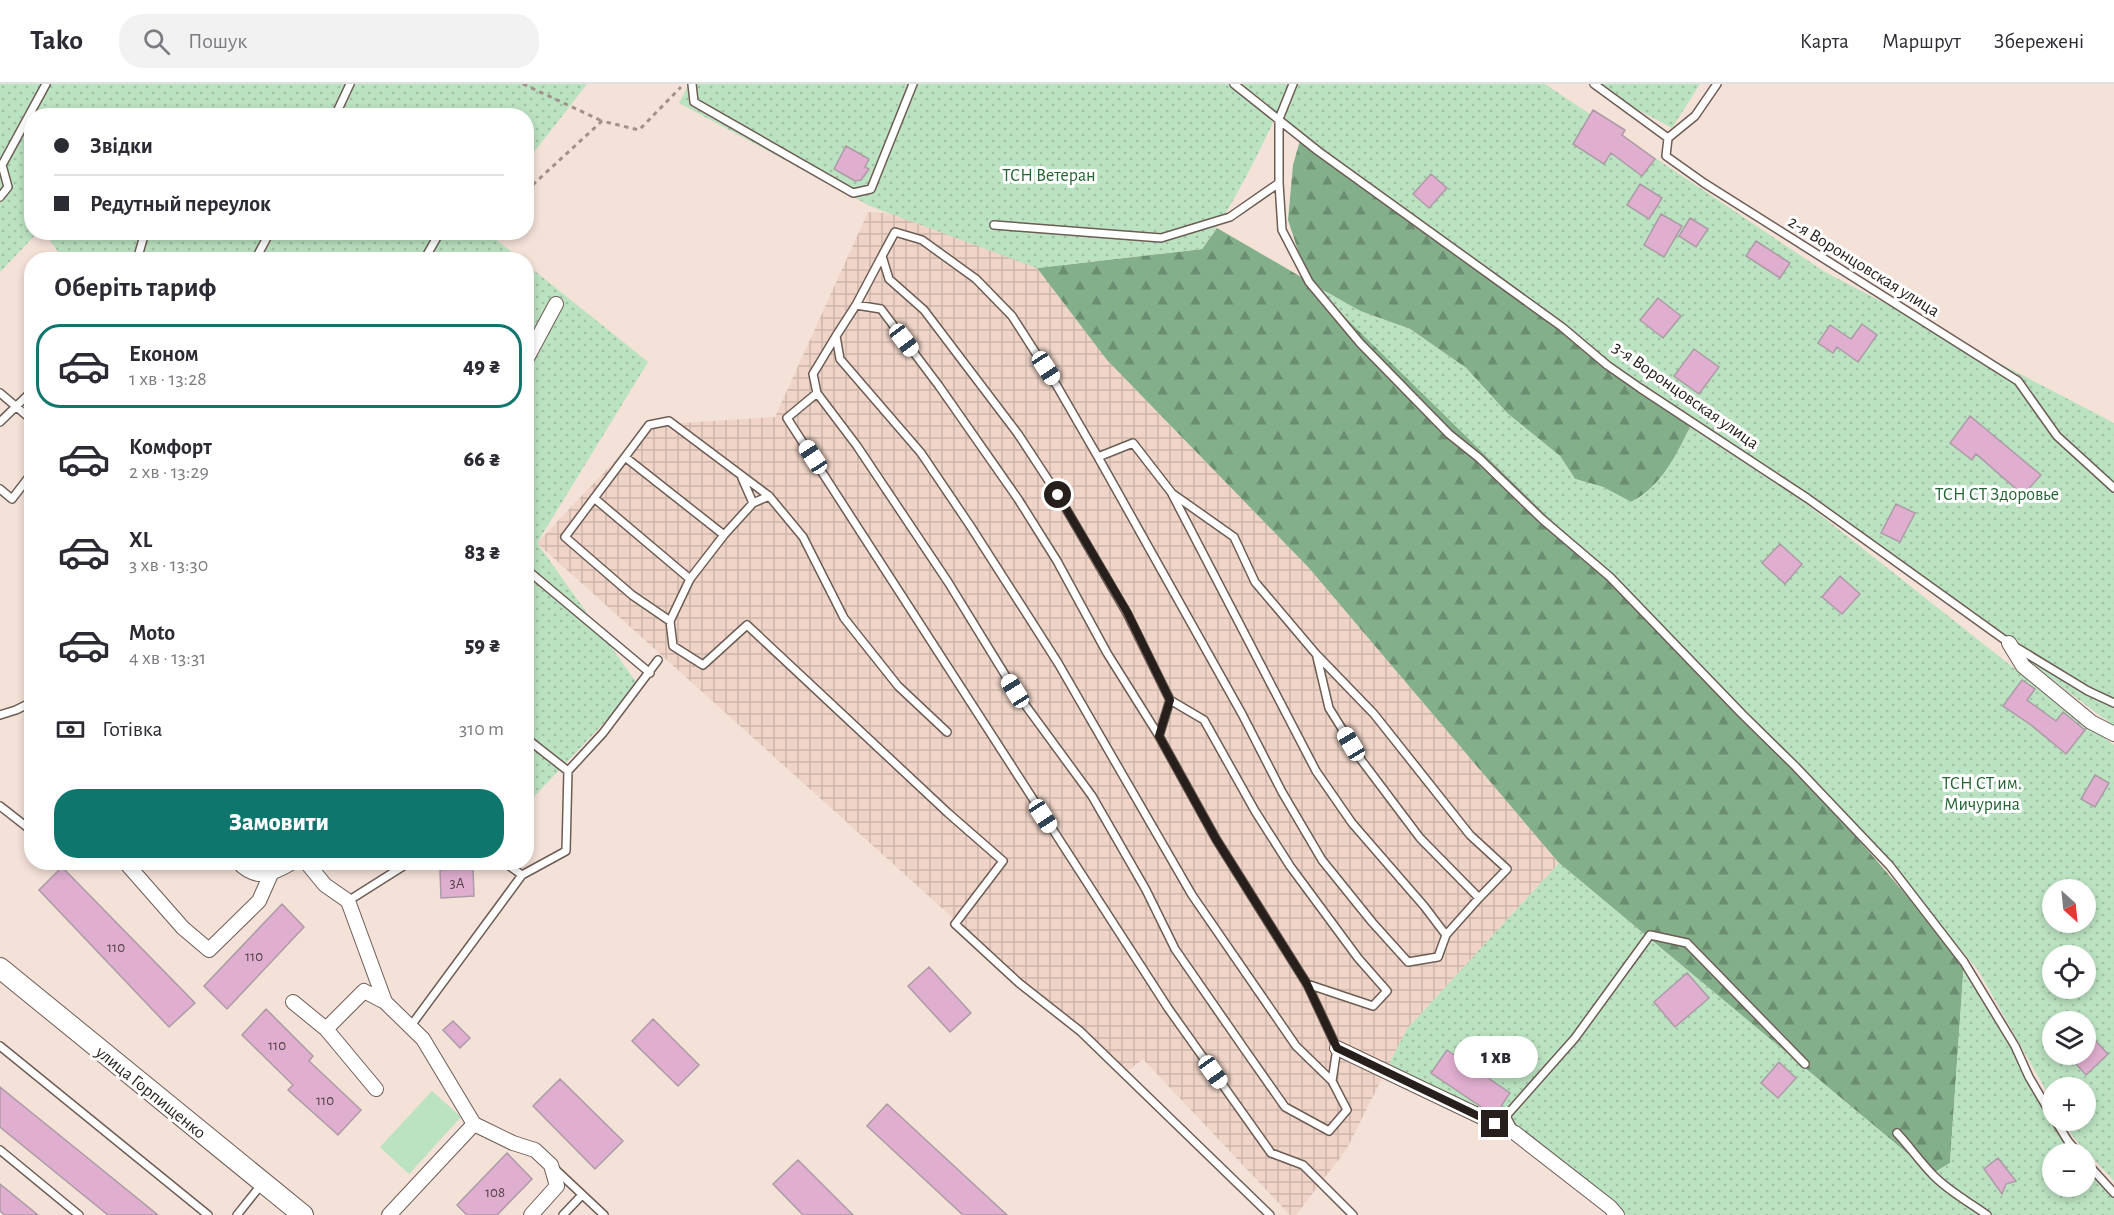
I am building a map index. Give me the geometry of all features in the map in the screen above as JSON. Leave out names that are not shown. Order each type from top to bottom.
[{"type":"main road","name":"улица Горпищенко","points":[[4,974],[303,1215]]},
{"type":"street","points":[[534,345],[556,304]]},
{"type":"street","name":"3-я Воронцовская улица","points":[[2009,643],[2023,666],[2091,723],[2114,734]]},
{"type":"street","points":[[132,870],[183,928],[209,950],[259,901],[271,874]]},
{"type":"street","points":[[246,870],[271,874],[278,870]]},
{"type":"street","points":[[313,870],[325,885],[348,901],[385,1002]]},
{"type":"street","points":[[326,1029],[364,991],[385,1002],[423,1039],[474,1124],[513,1143],[534,1150],[551,1165],[557,1186],[531,1215]]},
{"type":"street","points":[[293,1002],[326,1029],[376,1089]]},
{"type":"street","points":[[1337,1048],[1515,1133],[1610,1207],[1617,1215]]},
{"type":"street","points":[[388,1215],[474,1124]]},
{"type":"lane","points":[[33,108],[46,84]]},
{"type":"lane","points":[[338,108],[350,84]]},
{"type":"lane","points":[[692,84],[694,102],[853,193],[871,189],[913,84]]},
{"type":"lane","name":"3-я Воронцовская улица","points":[[1234,84],[1318,151],[1563,327],[1615,370],[1807,498],[2009,643]]},
{"type":"lane","points":[[1293,84],[1280,119],[1279,183],[1282,230],[1309,282],[1360,343],[1449,434],[1479,458],[1542,519],[1610,577],[1742,714],[1796,766],[1890,866],[1964,962],[2015,1046],[2028,1077],[2042,1100]]},
{"type":"lane","points":[[1594,84],[1668,138],[1695,116],[1717,84]]},
{"type":"lane","points":[[0,197],[8,187],[2,165],[24,124]]},
{"type":"lane","name":"2-я Воронцовская улица","points":[[1668,138],[1666,156],[1704,183],[2018,381],[2057,436],[2114,488]]},
{"type":"lane","points":[[994,225],[1161,237],[1230,217],[1279,183]]},
{"type":"lane","points":[[836,336],[840,359],[921,453],[971,527],[1063,672],[1192,895],[1296,1046],[1332,1081],[1347,1110],[1329,1131],[1285,1107],[1175,949],[1146,890],[1092,796],[1015,691],[942,572],[857,446],[817,393],[813,374],[836,336],[856,305],[895,232],[922,240],[976,279],[1012,316],[1057,386],[1098,457],[1242,714],[1282,792],[1322,860],[1408,962],[1438,957],[1446,935],[1507,869],[1470,835],[1374,714],[1316,654],[1255,582],[1234,537],[1171,492]]},
{"type":"lane","points":[[882,256],[890,279],[924,310],[1018,434],[1058,495],[1127,612],[1170,700],[1204,720],[1255,811],[1290,866],[1358,958],[1387,991],[1373,1006],[1307,984]]},
{"type":"lane","points":[[856,305],[881,309],[1018,498],[1057,561],[1107,653],[1159,736],[1216,839],[1307,984],[1337,1048],[1332,1081]]},
{"type":"lane","points":[[0,393],[24,413]]},
{"type":"lane","points":[[817,393],[787,417],[1168,1008],[1271,1153],[1303,1165],[1353,1215]]},
{"type":"lane","points":[[0,422],[24,399]]},
{"type":"lane","points":[[670,621],[632,595],[565,537],[649,425],[669,421],[769,496],[803,537],[844,618],[898,686],[947,732]]},
{"type":"lane","points":[[1098,457],[1133,443],[1171,492],[1316,771],[1352,823],[1446,935]]},
{"type":"lane","points":[[625,457],[724,535]]},
{"type":"lane","points":[[741,477],[753,503]]},
{"type":"lane","points":[[0,489],[12,499],[24,483]]},
{"type":"lane","points":[[769,496],[753,503],[724,535],[690,579],[670,621],[672,646],[703,665],[747,625],[948,813],[1003,861],[955,924],[1018,983],[1080,1031],[1270,1215]]},
{"type":"lane","points":[[594,498],[690,579]]},
{"type":"lane","points":[[534,576],[650,673]]},
{"type":"lane","points":[[2009,643],[2088,691],[2114,702]]},
{"type":"lane","points":[[1316,654],[1329,708],[1362,761],[1420,838],[1479,898]]},
{"type":"lane","points":[[534,868],[566,851],[568,771],[603,733],[658,660]]},
{"type":"lane","points":[[1159,736],[1170,700]]},
{"type":"lane","points":[[0,715],[24,706]]},
{"type":"lane","points":[[534,744],[568,771]]},
{"type":"lane","points":[[0,806],[24,825]]},
{"type":"lane","points":[[348,901],[397,870]]},
{"type":"lane","points":[[515,870],[522,875]]},
{"type":"lane","points":[[410,1027],[522,875],[531,870]]},
{"type":"lane","points":[[1515,1133],[1506,1116],[1575,1038],[1650,935],[1687,943],[1805,1064]]},
{"type":"lane","points":[[0,1046],[208,1215]]},
{"type":"lane","points":[[1897,1133],[1914,1150],[1932,1174],[1956,1196],[1987,1215]]},
{"type":"lane","points":[[0,1150],[79,1215]]},
{"type":"lane","points":[[551,1165],[604,1215]]},
{"type":"lane","points":[[2096,1173],[2114,1193]]},
{"type":"lane","points":[[237,1215],[263,1183]]},
{"type":"lane","points":[[563,1215],[582,1195]]},
{"type":"path","points":[[523,84],[602,121],[639,130],[684,84]]},
{"type":"path","points":[[534,183],[602,121]]},
{"type":"shaded area","points":[[868,212],[915,215],[1037,268],[1107,360],[1309,568],[1559,863],[1407,1029],[1346,1150],[1296,1215],[1290,1215],[1143,1059],[1125,1073],[537,543],[649,425],[775,417]]},
{"type":"green space","points":[[0,84],[587,84],[534,152],[534,108],[24,108],[24,240],[30,240],[0,272]]},
{"type":"green space","name":"ТСН Ветеран","points":[[689,84],[1292,84],[1239,189],[1202,249],[1037,268],[870,206],[679,103]]},
{"type":"green space","name":"ТСН СТ Здоровье","points":[[1298,84],[1545,84],[1825,272],[2114,423],[2114,726],[1868,542],[1678,414],[1279,119]]},
{"type":"green space","points":[[1590,84],[1700,84],[1672,128]]},
{"type":"green space","points":[[1301,137],[1678,414],[1690,427],[1673,460],[1659,479],[1642,496],[1631,502],[1603,487],[1575,479],[1560,456],[1508,414],[1466,368],[1410,329],[1360,311],[1312,284],[1599,567],[1795,766],[1964,962],[1950,1163],[1932,1174],[1559,863],[1309,568],[1107,360],[1037,268],[1202,249],[1217,228],[1308,281],[1288,220],[1293,165]]},
{"type":"green space","points":[[50,240],[496,240],[512,252],[58,252]]},
{"type":"green space","points":[[534,270],[648,362],[537,543],[639,686],[534,797]]},
{"type":"green space","name":"ТСН СТ им. Мичурина","points":[[1309,282],[1360,311],[1410,329],[1466,368],[1508,414],[1560,456],[1575,479],[1603,487],[1631,502],[1642,496],[1659,479],[1673,460],[1690,427],[1804,502],[2114,745],[2114,1181],[2096,1162],[2096,1143],[2079,1143],[2070,1131],[2096,1131],[2096,1077],[2042,1077],[2042,1083],[1978,970],[1890,866],[1599,567]]},
{"type":"green space","points":[[1559,863],[1932,1174],[1950,1163],[1964,962],[2015,1046],[2029,1077],[2042,1097],[2042,1131],[2065,1131],[2072,1143],[2042,1143],[2042,1197],[2096,1197],[2096,1173],[2114,1193],[2114,1215],[1610,1215],[1515,1133],[1389,1064],[1407,1029]]},
{"type":"green space","points":[[432,1091],[461,1117],[409,1174],[380,1147]]},
{"type":"building","points":[[1593,110],[1625,130],[1622,135],[1655,159],[1642,176],[1611,153],[1604,164],[1573,144]]},
{"type":"building","points":[[846,146],[869,159],[865,167],[869,169],[861,180],[855,181],[834,169]]},
{"type":"building","points":[[1431,174],[1447,188],[1429,208],[1413,194]]},
{"type":"building","points":[[1640,184],[1662,198],[1649,219],[1627,205]]},
{"type":"building","points":[[1661,214],[1682,226],[1664,257],[1644,245]]},
{"type":"building","points":[[1690,218],[1708,229],[1696,247],[1679,236]]},
{"type":"building","points":[[1756,241],[1790,263],[1780,278],[1746,256]]},
{"type":"building","points":[[1658,298],[1681,316],[1663,338],[1640,320]]},
{"type":"building","points":[[1862,324],[1877,335],[1858,362],[1837,347],[1833,353],[1818,343],[1830,325],[1851,339]]},
{"type":"building","points":[[1694,349],[1719,367],[1699,394],[1674,376]]},
{"type":"building","points":[[1970,416],[2041,475],[2023,495],[1976,454],[1972,460],[1950,443]]},
{"type":"building","points":[[1896,504],[1915,513],[1900,542],[1881,533]]},
{"type":"building","points":[[1780,544],[1802,564],[1785,584],[1762,563]]},
{"type":"building","points":[[1840,576],[1860,594],[1842,614],[1822,597]]},
{"type":"building","points":[[2022,680],[2035,689],[2027,700],[2056,721],[2063,712],[2085,730],[2066,754],[2031,725],[2003,706]]},
{"type":"building","points":[[2095,775],[2109,783],[2095,807],[2081,799]]},
{"type":"building","points":[[59,870],[65,870],[195,1003],[169,1027],[39,890]]},
{"type":"building","points":[[440,870],[473,870],[474,896],[441,898]]},
{"type":"building","points":[[282,904],[304,927],[227,1009],[204,986]]},
{"type":"building","points":[[929,967],[971,1013],[950,1032],[908,986]]},
{"type":"building","points":[[1687,973],[1709,998],[1675,1027],[1654,1002]]},
{"type":"building","points":[[266,1009],[313,1056],[309,1061],[361,1110],[338,1135],[288,1090],[293,1085],[242,1035]]},
{"type":"building","points":[[653,1019],[699,1065],[678,1086],[632,1041]]},
{"type":"building","points":[[453,1021],[470,1038],[460,1048],[443,1030]]},
{"type":"building","points":[[2096,1041],[2108,1054],[2086,1075],[2077,1065],[2096,1065]]},
{"type":"building","points":[[1447,1050],[1510,1093],[1496,1114],[1483,1108],[1431,1073]]},
{"type":"building","points":[[1779,1062],[1796,1078],[1778,1098],[1761,1083]]},
{"type":"building","points":[[560,1079],[623,1141],[595,1169],[533,1106]]},
{"type":"building","points":[[0,1087],[158,1215],[108,1215],[0,1127]]},
{"type":"building","points":[[887,1104],[1007,1215],[963,1215],[867,1126]]},
{"type":"building","points":[[507,1153],[532,1179],[497,1215],[467,1215],[457,1205]]},
{"type":"building","points":[[1998,1158],[2016,1181],[2006,1184],[2002,1194],[1984,1169]]},
{"type":"building","points":[[798,1160],[853,1215],[803,1215],[773,1184]]},
{"type":"building","points":[[0,1184],[38,1215],[5,1215],[0,1211]]},
{"type":"route","points":[[1058,495],[1127,612],[1170,700],[1159,736],[1216,839],[1307,984],[1337,1048],[1495,1124]]}]
